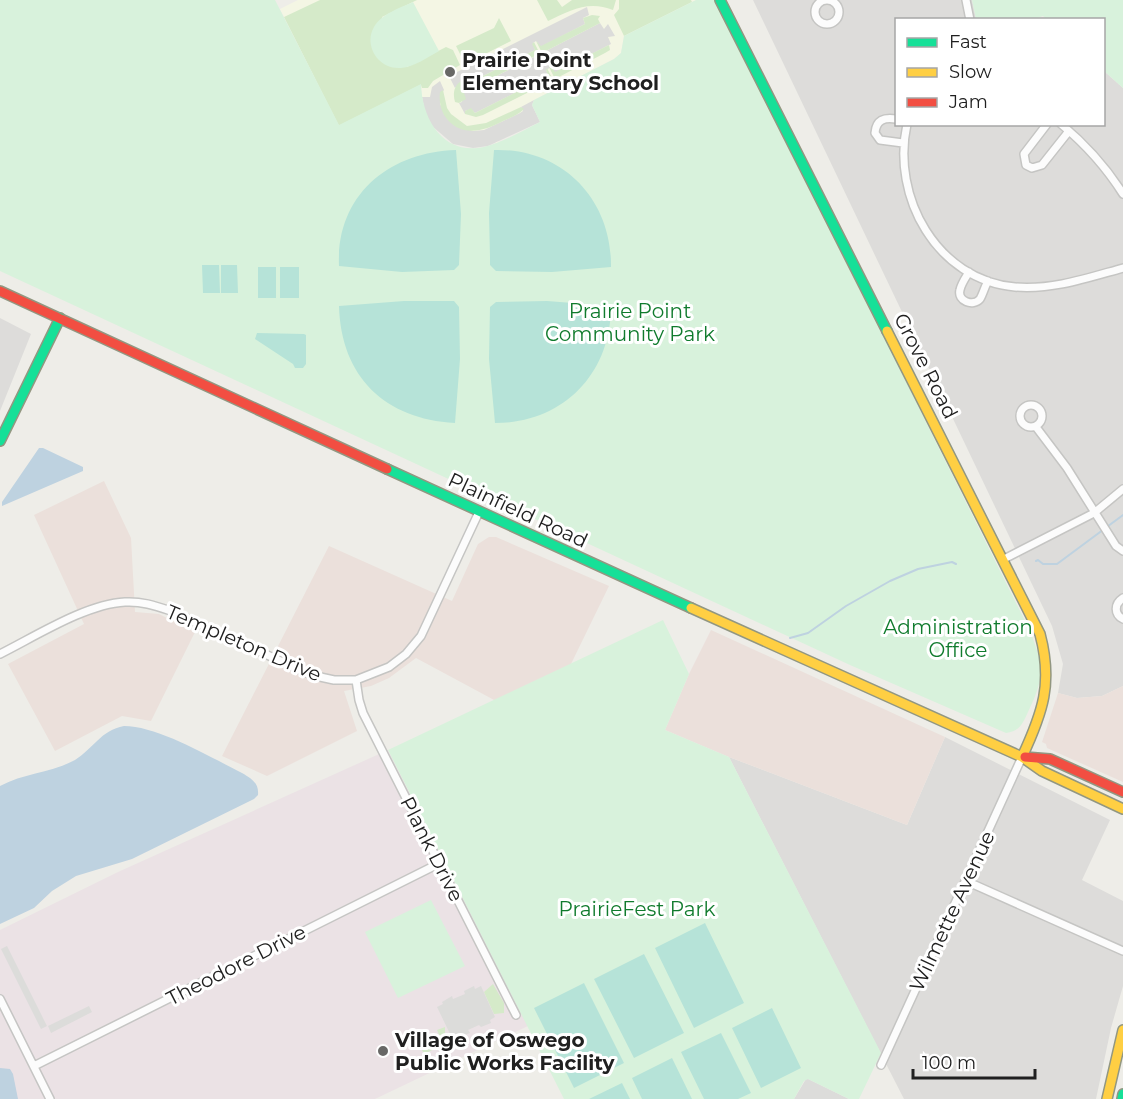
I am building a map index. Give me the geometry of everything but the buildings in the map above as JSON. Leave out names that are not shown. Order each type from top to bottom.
[{"type":"main road","name":"Grove Road","points":[[720,0],[1040,634],[1048,664],[1045,703],[1022,757]]},
{"type":"main road","name":"Plainfield Road","points":[[0,291],[479,512],[1022,757],[1042,771],[1123,809]]},
{"type":"main road","points":[[0,441],[60,318]]},
{"type":"main road","name":"Plainfield Road","points":[[1022,757],[1050,759],[1123,792]]},
{"type":"main road","points":[[1107,1099],[1123,1030]]},
{"type":"main road","points":[[1122,1099],[1123,1094]]},
{"type":"street","points":[[966,0],[970,18]]},
{"type":"street","points":[[895,119],[880,120],[875,134],[880,140],[903,143]]},
{"type":"street","points":[[907,126],[903,143],[904,175],[914,207],[928,234],[945,253],[969,272],[988,281],[1017,287],[1044,287],[1071,283],[1123,268]]},
{"type":"street","points":[[1045,126],[1024,154],[1026,165],[1032,168],[1042,165],[1069,131]]},
{"type":"street","points":[[1063,126],[1091,152],[1123,194]]},
{"type":"street","points":[[969,272],[959,290],[964,302],[972,303],[979,300],[988,281]]},
{"type":"street","points":[[1036,427],[1066,468],[1116,546],[1123,551]]},
{"type":"street","points":[[1004,559],[1094,513],[1123,489]]},
{"type":"street","name":"Templeton Drive","points":[[0,654],[88,610],[106,604],[127,602],[149,604],[171,611],[311,675],[334,680],[356,680],[389,667],[406,654],[421,636],[479,512]]},
{"type":"street","points":[[1123,598],[1118,602],[1116,609],[1118,616],[1123,620]]},
{"type":"street","name":"Plank Drive","points":[[356,680],[363,712],[516,1016]]},
{"type":"street","name":"Wilmette Avenue","points":[[881,1065],[1022,757]]},
{"type":"street","name":"Theodore Drive","points":[[34,1066],[438,864]]},
{"type":"street","points":[[966,881],[1123,951]]},
{"type":"street","points":[[0,999],[50,1099]]},
{"type":"shaded area","name":"Prairie Point Elementary School","points":[[298,0],[696,0],[624,36],[621,53],[614,59],[534,100],[497,143],[428,119],[421,85],[339,126],[280,9]]},
{"type":"shaded area","points":[[753,0],[972,0],[976,18],[895,18],[895,126],[1105,126],[1105,72],[1123,88],[1123,686],[1102,696],[1077,698],[1058,693],[1063,664],[1052,626]]},
{"type":"shaded area","points":[[587,7],[589,15],[583,18],[585,24],[541,47],[536,41],[533,43],[535,50],[467,84],[463,80],[455,88],[449,76]]},
{"type":"shaded area","points":[[600,23],[604,29],[608,24],[615,36],[608,37],[611,44],[555,73],[551,67],[546,70],[549,76],[475,113],[471,109],[465,111],[465,114],[459,103],[462,102],[463,93],[538,55],[542,61],[546,58],[544,52]]},
{"type":"shaded area","points":[[440,81],[444,90],[440,95],[440,104],[453,124],[473,131],[484,130],[520,113],[523,111],[521,107],[534,100],[532,105],[540,122],[488,146],[473,148],[453,144],[432,126],[425,112],[422,97],[430,97],[432,87]]},
{"type":"shaded area","points":[[456,150],[461,214],[459,265],[454,270],[402,272],[339,266],[340,241],[347,218],[357,199],[371,182],[389,169],[409,159]]},
{"type":"shaded area","points":[[494,150],[519,152],[541,158],[561,168],[578,182],[592,200],[603,220],[609,242],[611,267],[552,272],[496,271],[490,265],[489,213]]},
{"type":"shaded area","points":[[202,265],[219,265],[220,293],[203,293]]},
{"type":"shaded area","points":[[221,265],[237,265],[238,293],[221,293]]},
{"type":"shaded area","points":[[258,267],[276,267],[276,298],[258,298]]},
{"type":"shaded area","points":[[280,267],[299,267],[299,298],[280,298]]},
{"type":"shaded area","points":[[404,301],[454,301],[459,307],[460,359],[455,423],[430,420],[388,403],[372,390],[358,373],[348,354],[339,306]]},
{"type":"shaded area","points":[[547,301],[611,306],[609,331],[602,353],[592,373],[562,404],[520,421],[495,423],[489,359],[490,307],[496,302]]},
{"type":"shaded area","points":[[0,318],[31,334],[0,411]]},
{"type":"shaded area","points":[[257,333],[306,335],[306,364],[303,368],[295,368],[293,364],[255,339]]},
{"type":"shaded area","points":[[39,448],[83,467],[83,471],[2,506],[2,502]]},
{"type":"shaded area","points":[[104,481],[131,538],[135,612],[159,614],[195,632],[151,721],[122,716],[55,751],[8,664],[84,624],[34,515]]},
{"type":"shaded area","points":[[489,537],[496,537],[609,586],[570,666],[496,701],[416,658],[389,678],[371,686],[344,691],[357,731],[267,776],[222,756],[329,546],[452,601],[478,544]]},
{"type":"shaded area","points":[[711,630],[945,737],[907,825],[665,730]]},
{"type":"shaded area","points":[[1123,686],[1123,782],[1047,748],[1042,742],[1058,693],[1077,698],[1102,696]]},
{"type":"shaded area","points":[[124,726],[152,731],[215,759],[252,779],[256,784],[258,795],[132,859],[76,876],[52,891],[34,908],[0,924],[0,786],[75,760],[109,731]]},
{"type":"shaded area","points":[[945,737],[1110,820],[1082,880],[1123,901],[1123,986],[1111,1028],[1096,1099],[904,1099],[729,757],[907,825]]},
{"type":"shaded area","points":[[388,750],[528,1026],[375,1099],[0,1099],[0,930],[118,872]]},
{"type":"shaded area","points":[[705,923],[744,1003],[694,1028],[655,948]]},
{"type":"shaded area","points":[[7,946],[47,1026],[41,1029],[1,949]]},
{"type":"shaded area","points":[[644,954],[684,1033],[634,1058],[594,979]]},
{"type":"shaded area","points":[[584,983],[624,1063],[574,1088],[534,1008]]},
{"type":"shaded area","points":[[474,986],[475,989],[481,986],[495,1017],[490,1020],[491,1023],[481,1027],[479,1025],[468,1030],[470,1033],[452,1038],[437,1007],[452,996],[453,999],[465,994],[464,991]]},
{"type":"shaded area","points":[[89,1006],[92,1012],[51,1033],[48,1026]]},
{"type":"shaded area","points":[[772,1008],[801,1068],[761,1088],[732,1028]]},
{"type":"shaded area","points":[[721,1033],[751,1093],[738,1099],[704,1099],[681,1052]]},
{"type":"shaded area","points":[[672,1058],[692,1099],[642,1099],[632,1078]]},
{"type":"shaded area","points":[[0,1068],[10,1069],[13,1074],[18,1099],[0,1099]]},
{"type":"shaded area","points":[[808,1079],[849,1099],[794,1099]]},
{"type":"shaded area","points":[[622,1083],[630,1099],[589,1099]]},
{"type":"green space","name":"Prairie Point Community Park","points":[[0,0],[275,0],[339,125],[421,84],[426,110],[438,132],[457,146],[470,148],[484,147],[499,142],[540,122],[532,105],[534,100],[614,59],[621,53],[624,36],[696,0],[716,0],[1030,631],[1041,672],[1034,700],[1023,723],[1015,730],[1006,733],[850,665],[0,271]]},
{"type":"green space","points":[[320,0],[417,0],[382,17],[407,67],[446,47],[453,50],[460,65],[433,81],[428,88],[422,88],[421,85],[339,126],[284,17]]},
{"type":"green space","points":[[537,0],[557,0],[562,7],[572,0],[616,0],[613,10],[588,6],[572,10],[548,21]]},
{"type":"green space","points":[[619,0],[691,0],[692,2],[624,36],[614,15],[619,9]]},
{"type":"green space","points":[[972,0],[1123,0],[1123,88],[1105,72],[1105,18],[1045,18],[1043,16],[1038,18],[976,18]]},
{"type":"green space","points":[[413,2],[439,51],[411,66],[393,68],[380,61],[375,55],[370,42],[371,34],[377,22],[386,15]]},
{"type":"green space","points":[[592,15],[600,16],[598,19],[600,23],[544,52],[545,59],[536,41],[541,46],[585,24],[583,18]]},
{"type":"green space","points":[[499,18],[511,41],[465,64],[456,46],[494,28]]},
{"type":"green space","points":[[534,42],[543,60],[540,60],[537,55],[464,93],[466,99],[459,103],[455,102],[454,91],[458,83],[464,80],[467,84],[535,50],[532,44]]},
{"type":"green space","points":[[609,45],[610,50],[555,79],[549,67],[552,67],[555,72]]},
{"type":"green space","points":[[547,68],[553,80],[483,115],[476,117],[465,114],[465,111],[471,108],[475,113],[548,76]]},
{"type":"green space","points":[[443,90],[447,108],[451,114],[467,126],[486,123],[521,107],[524,109],[487,128],[464,130],[450,122],[444,115],[440,98],[440,92]]},
{"type":"green space","name":"PrairieFest Park","points":[[663,620],[689,674],[665,730],[729,757],[881,1053],[859,1099],[849,1099],[808,1079],[804,1081],[794,1099],[564,1099],[388,750]]},
{"type":"green space","points":[[431,900],[465,966],[398,998],[365,932]]},
{"type":"green space","points":[[493,984],[504,1003],[504,1013],[494,1014],[484,992]]},
{"type":"green space","points":[[445,1027],[445,1034],[448,1034],[451,1041],[424,1054],[421,1048],[441,1039],[437,1030]]},
{"type":"pier","points":[[1111,519],[1117,528],[1100,540],[1094,531]]},
{"type":"waterway","points":[[1036,561],[1043,564],[1057,564],[1123,515]]},
{"type":"waterway","points":[[790,638],[808,633],[846,606],[890,581],[918,569],[952,562],[956,564]]},
{"type":"traffic: fast","points":[[720,0],[887,331]]},
{"type":"traffic: fast","points":[[0,441],[60,318]]},
{"type":"traffic: fast","points":[[387,469],[691,608]]},
{"type":"traffic: fast","points":[[1122,1099],[1123,1094]]},
{"type":"traffic: slow","points":[[887,331],[1040,634],[1046,668],[1044,697],[1036,726],[1022,757]]},
{"type":"traffic: slow","points":[[691,608],[1022,757],[1042,771],[1123,809]]},
{"type":"traffic: slow","points":[[1107,1099],[1123,1030]]},
{"type":"traffic: jam","points":[[0,291],[387,469]]},
{"type":"traffic: jam","points":[[1025,757],[1050,759],[1123,792]]},
{"type":"place","name":"Prairie Point Elementary School","points":[[450,72]]},
{"type":"place","name":"Village of Oswego Public Works Facility","points":[[383,1051]]},
{"type":"park label","name":"Administration Office","points":[[958,638]]}]
